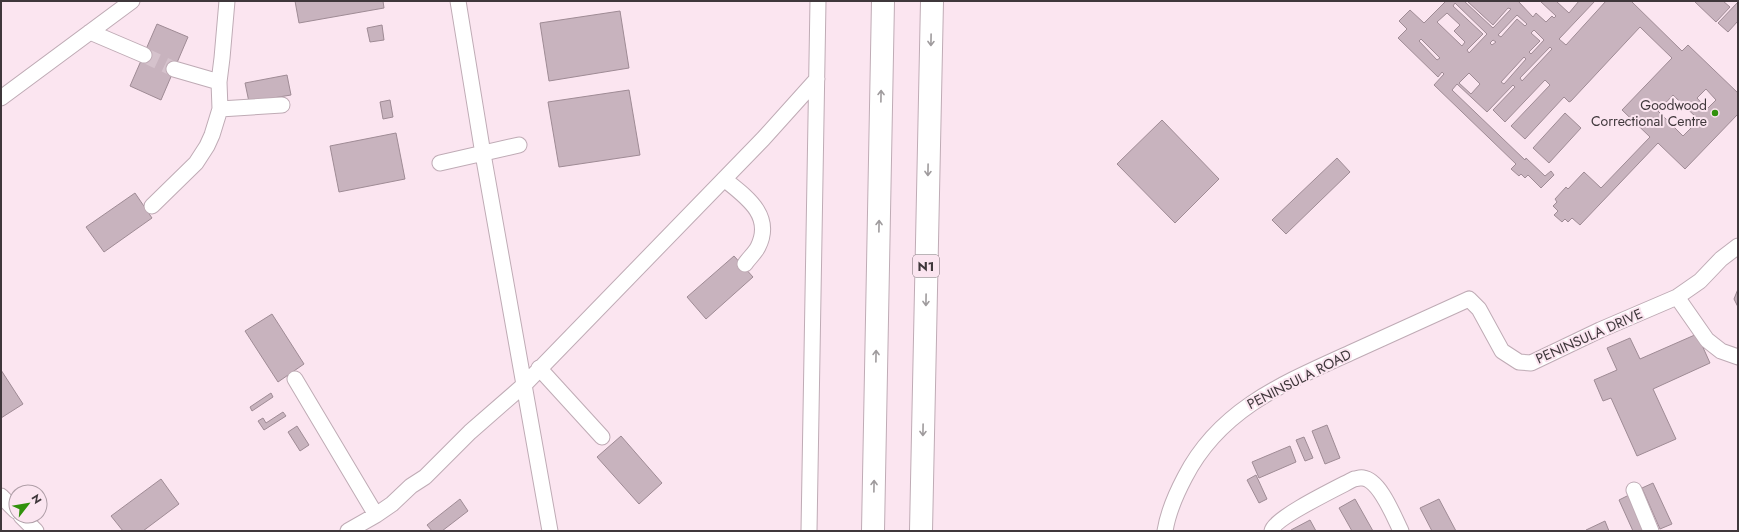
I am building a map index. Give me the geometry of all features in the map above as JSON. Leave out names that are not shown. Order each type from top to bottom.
[{"type":"highway","points":[[873,531],[883,1]]},
{"type":"highway","name":"N1","points":[[921,531],[932,1]]},
{"type":"street","points":[[1,98],[8,90],[132,1]]},
{"type":"street","points":[[152,206],[196,163],[207,146],[220,109],[219,82],[227,1]]},
{"type":"street","points":[[458,1],[483,154],[550,531]]},
{"type":"street","points":[[809,531],[817,2]]},
{"type":"street","points":[[90,32],[144,55]]},
{"type":"street","points":[[174,69],[219,82]]},
{"type":"street","points":[[348,531],[392,504],[410,486],[425,477],[470,432],[525,384],[763,139],[817,79]]},
{"type":"street","points":[[220,109],[282,105]]},
{"type":"street","points":[[440,163],[519,145]]},
{"type":"street","points":[[724,179],[744,195],[756,208],[762,222],[762,234],[758,247],[745,264]]},
{"type":"street","name":"PENINSULA DRIVE","points":[[1469,299],[1479,309],[1502,351],[1519,362],[1531,363],[1600,330],[1677,297],[1700,282],[1722,259],[1738,246]]},
{"type":"street","points":[[1677,297],[1707,340],[1721,351],[1738,357]]},
{"type":"street","name":"PENINSULA ROAD","points":[[1165,531],[1175,496],[1191,465],[1212,436],[1246,406],[1303,374],[1469,299]]},
{"type":"street","points":[[539,368],[602,437]]},
{"type":"street","points":[[295,379],[376,515]]},
{"type":"street","points":[[1272,531],[1272,528],[1282,518],[1295,510],[1354,479],[1363,478],[1373,483],[1384,498],[1402,531]]},
{"type":"street","points":[[1634,490],[1651,531]]},
{"type":"building","points":[[295,1],[383,1],[384,8],[299,23]]},
{"type":"building","name":"Goodwood Correctional Centre","points":[[1446,1],[1464,1],[1493,28],[1511,9],[1508,8],[1493,25],[1467,1],[1518,1],[1533,17],[1536,13],[1546,22],[1552,16],[1554,18],[1556,16],[1540,1],[1556,1],[1569,13],[1579,1],[1595,1],[1559,39],[1566,45],[1606,1],[1631,1],[1682,51],[1688,45],[1738,93],[1738,114],[1685,169],[1658,143],[1580,225],[1572,218],[1568,222],[1565,219],[1562,222],[1554,215],[1558,211],[1553,206],[1557,202],[1555,199],[1566,187],[1568,189],[1584,172],[1601,188],[1650,137],[1622,110],[1672,58],[1640,27],[1571,101],[1569,102],[1564,97],[1525,139],[1511,126],[1550,85],[1545,80],[1505,122],[1493,110],[1515,87],[1513,85],[1487,112],[1457,84],[1452,90],[1525,160],[1526,158],[1545,176],[1551,171],[1554,175],[1541,188],[1528,175],[1525,178],[1521,174],[1519,176],[1511,169],[1516,164],[1434,85],[1444,74],[1442,72],[1438,77],[1398,38],[1407,29],[1399,21],[1410,10],[1424,23]],"holes":[[[1455,3],[1487,34],[1469,53],[1467,50],[1483,34],[1453,6]],[[1447,13],[1460,25],[1454,31],[1465,42],[1462,46],[1437,22]],[[1517,15],[1527,24],[1525,26],[1517,19],[1501,37],[1498,35]],[[1534,30],[1544,40],[1531,54],[1529,52],[1540,41],[1531,33]],[[1421,39],[1440,58],[1437,60],[1419,41]],[[1493,40],[1496,42],[1492,45],[1490,43]],[[1550,47],[1552,49],[1522,81],[1520,78]],[[1524,57],[1526,59],[1504,84],[1501,82]],[[1469,73],[1480,84],[1471,94],[1459,83]],[[1706,89],[1716,100],[1707,109],[1697,98]],[[1673,95],[1699,120],[1683,136],[1658,111]]]},
{"type":"building","points":[[1694,1],[1723,1],[1730,7],[1716,22]]},
{"type":"building","points":[[1738,2],[1738,21],[1728,32],[1718,23]]},
{"type":"building","points":[[620,11],[629,68],[549,81],[540,23]]},
{"type":"building","points":[[157,24],[188,37],[161,100],[130,86]]},
{"type":"building","points":[[382,25],[384,40],[370,42],[367,28]]},
{"type":"building","points":[[287,75],[291,95],[249,102],[245,83]]},
{"type":"building","points":[[629,90],[640,155],[559,167],[548,102]]},
{"type":"building","points":[[390,100],[393,117],[383,119],[380,102]]},
{"type":"building","points":[[1565,113],[1581,128],[1549,163],[1533,148]]},
{"type":"building","points":[[1162,120],[1219,179],[1175,223],[1117,164]]},
{"type":"building","points":[[396,133],[405,179],[339,192],[330,146]]},
{"type":"building","points":[[1337,158],[1350,172],[1286,234],[1272,220]]},
{"type":"building","points":[[135,193],[152,218],[104,252],[86,227]]},
{"type":"building","points":[[734,256],[753,277],[706,319],[687,297]]},
{"type":"building","points":[[1738,289],[1738,307],[1734,299]]},
{"type":"building","points":[[272,314],[304,364],[278,382],[245,331]]},
{"type":"building","points":[[1697,334],[1710,363],[1653,389],[1676,439],[1637,456],[1611,398],[1603,401],[1594,380],[1617,370],[1607,348],[1630,338],[1640,359]]},
{"type":"building","points":[[1,370],[23,404],[1,418]]},
{"type":"building","points":[[271,393],[273,397],[252,411],[250,407]]},
{"type":"building","points":[[283,412],[286,416],[264,430],[258,421],[263,418],[266,423]]},
{"type":"building","points":[[1327,425],[1340,458],[1325,464],[1312,431]]},
{"type":"building","points":[[297,426],[309,445],[300,451],[288,432]]},
{"type":"building","points":[[621,436],[662,483],[639,504],[597,457]]},
{"type":"building","points":[[1304,437],[1313,458],[1305,461],[1296,440]]},
{"type":"building","points":[[1290,446],[1296,462],[1259,478],[1252,462]]},
{"type":"building","points":[[1256,475],[1267,499],[1259,503],[1247,480]]},
{"type":"building","points":[[161,479],[179,504],[143,531],[123,531],[111,516]]},
{"type":"building","points":[[1653,483],[1672,524],[1660,529],[1642,488]]},
{"type":"building","points":[[1631,494],[1648,531],[1633,531],[1619,500]]},
{"type":"building","points":[[460,499],[468,511],[442,531],[432,531],[427,525]]},
{"type":"building","points":[[1355,499],[1373,531],[1352,531],[1339,508]]},
{"type":"building","points":[[1439,499],[1456,531],[1432,531],[1420,508]]},
{"type":"building","points":[[1310,520],[1316,531],[1291,530]]},
{"type":"building","points":[[1605,521],[1609,531],[1586,531],[1586,530]]},
{"type":"tunnel","points":[[144,55],[174,69]]},
{"type":"place","name":"Goodwood Correctional Centre","points":[[1715,113]]}]
